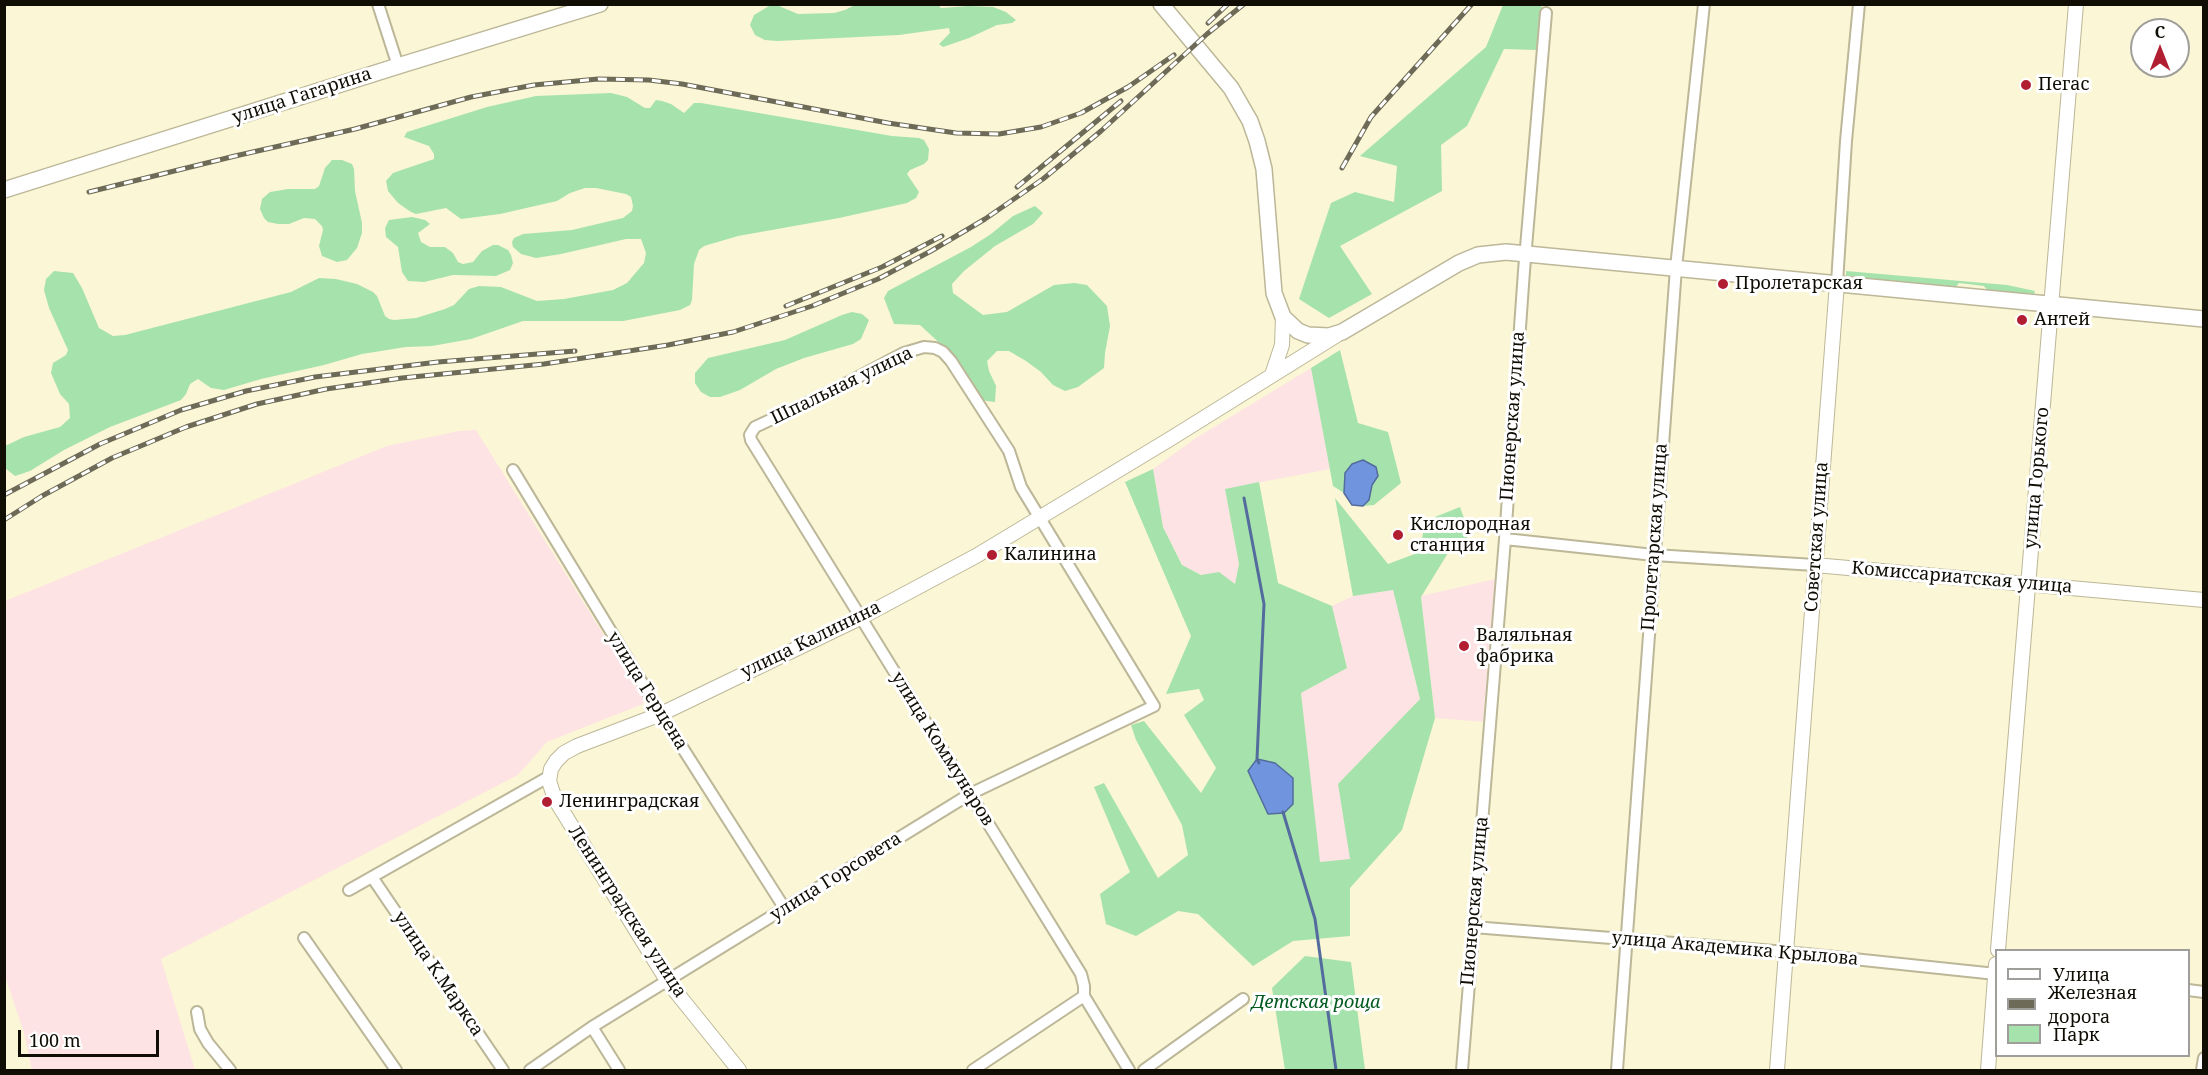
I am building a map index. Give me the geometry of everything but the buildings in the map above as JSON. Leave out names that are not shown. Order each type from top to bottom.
[{"type":"main road","name":"улица Гагарина","points":[[4,190],[600,4]]},
{"type":"main road","points":[[1161,4],[1231,88],[1250,121],[1264,169],[1274,292],[1283,317],[1298,331],[1308,335],[1329,336],[1342,332],[1459,263],[1492,252],[1526,253],[2204,320]]},
{"type":"street","points":[[378,4],[398,66]]},
{"type":"street","name":"Пролетарская улица","points":[[1617,1071],[1676,268],[1704,4]]},
{"type":"street","name":"Советская улица","points":[[1777,1071],[1846,141],[1859,4]]},
{"type":"street","name":"улица Горького","points":[[1998,949],[2076,4]]},
{"type":"street","name":"Пионерская улица","points":[[1462,1071],[1546,13]]},
{"type":"street","points":[[1272,375],[1282,345],[1283,317]]},
{"type":"street","name":"улица Калинина","points":[[348,890],[550,776],[551,769],[564,753],[661,714],[860,618],[983,552],[1342,332]]},
{"type":"street","name":"Шпальная улица","points":[[751,430],[904,353],[924,347],[935,348],[943,352],[951,361],[1009,451],[1021,487],[1041,518]]},
{"type":"street","name":"улица Коммунаров","points":[[751,430],[751,440],[1081,974],[1084,996],[1129,1071]]},
{"type":"street","name":"улица Герцена","points":[[513,470],[661,714],[785,909]]},
{"type":"street","name":"улица Горсовета","points":[[530,1071],[592,1027],[970,794],[1154,706],[1041,518]]},
{"type":"street","name":"Комиссариатская улица","points":[[1504,539],[1654,555],[1815,565],[2204,600]]},
{"type":"street","name":"Ленинградская улица","points":[[550,776],[550,787],[555,799],[668,982],[739,1071]]},
{"type":"street","name":"улица К.Маркса","points":[[372,877],[503,1071]]},
{"type":"street","name":"улица Академика Крылова","points":[[1473,927],[1787,952],[1995,974]]},
{"type":"street","points":[[304,938],[396,1071]]},
{"type":"street","points":[[1988,1071],[1995,986]]},
{"type":"street","points":[[973,1071],[1084,996]]},
{"type":"street","points":[[1144,1071],[1243,999]]},
{"type":"street","points":[[198,1012],[200,1029],[230,1071]]},
{"type":"street","points":[[592,1027],[619,1071]]},
{"type":"street","points":[[2202,1071],[2204,1058]]},
{"type":"shaded area","points":[[1311,368],[1330,469],[1225,489],[1239,564],[1235,584],[1202,575],[1183,566],[1163,527],[1153,469],[1196,438]]},
{"type":"shaded area","points":[[476,430],[643,698],[643,704],[547,742],[518,775],[161,959],[195,1070],[32,1070],[24,1033],[5,976],[5,601],[387,446],[459,431]]},
{"type":"shaded area","points":[[1495,579],[1483,722],[1435,718],[1421,596]]},
{"type":"shaded area","points":[[1393,590],[1420,699],[1338,784],[1351,860],[1319,862],[1301,693],[1347,668],[1332,606],[1353,596]]},
{"type":"green space","points":[[937,4],[941,8],[993,7],[1006,12],[1016,20],[1012,23],[997,25],[943,47],[939,44],[950,33],[949,28],[899,35],[777,41],[765,40],[755,35],[750,25],[754,15],[769,6],[779,6],[798,14],[834,13],[855,5]]},
{"type":"green space","points":[[1503,5],[1542,5],[1536,50],[1504,49],[1467,126],[1441,145],[1442,191],[1340,246],[1372,294],[1329,318],[1299,299],[1331,203],[1355,192],[1394,202],[1397,166],[1360,156],[1486,47]]},
{"type":"green space","points":[[611,93],[627,97],[645,108],[650,108],[656,100],[671,104],[684,113],[694,103],[701,103],[892,136],[919,138],[924,140],[929,149],[928,160],[907,174],[919,192],[916,198],[907,203],[738,236],[704,246],[699,250],[694,264],[692,300],[690,305],[680,310],[623,321],[523,321],[471,339],[362,354],[224,390],[211,388],[198,379],[190,384],[181,400],[110,427],[64,450],[30,471],[15,476],[5,468],[5,446],[24,437],[60,427],[70,418],[69,404],[60,394],[51,373],[53,363],[66,355],[68,350],[49,308],[44,290],[46,279],[54,271],[73,273],[99,328],[113,336],[125,335],[291,292],[319,278],[357,284],[373,292],[385,316],[394,320],[416,318],[445,309],[454,305],[469,289],[479,286],[501,287],[537,301],[564,299],[613,290],[627,283],[644,263],[646,253],[641,239],[626,239],[536,258],[521,254],[513,247],[512,242],[514,238],[523,234],[572,230],[623,218],[632,211],[633,206],[631,197],[626,194],[585,188],[557,201],[500,214],[461,219],[446,208],[416,214],[411,212],[398,203],[388,191],[386,181],[393,173],[434,159],[429,146],[404,137],[407,132],[487,107],[536,96]]},
{"type":"green space","points":[[332,160],[342,160],[352,164],[362,223],[362,233],[357,248],[347,260],[337,262],[322,256],[319,246],[323,230],[315,219],[304,218],[289,224],[278,224],[268,222],[260,209],[262,199],[270,192],[315,189],[319,186],[325,168]]},
{"type":"green space","points":[[1035,206],[1043,213],[1033,224],[995,246],[964,271],[952,284],[953,293],[983,315],[1007,312],[1054,285],[1074,283],[1087,285],[1107,306],[1110,326],[1104,368],[1078,387],[1065,391],[1053,385],[1041,372],[1009,351],[997,351],[987,361],[996,386],[995,402],[980,400],[947,350],[920,325],[894,324],[884,298],[888,291],[971,247],[1013,216]]},
{"type":"green space","points":[[412,217],[425,220],[430,224],[418,233],[421,242],[430,247],[445,247],[453,253],[458,262],[463,264],[473,262],[482,251],[498,245],[508,250],[511,255],[513,263],[510,270],[496,276],[453,275],[424,282],[408,281],[402,272],[398,247],[386,237],[385,228],[389,220]]},
{"type":"green space","points":[[1846,271],[2007,285],[2035,291],[2034,294],[1987,290],[1984,286],[1959,283],[1956,287],[1846,276]]},
{"type":"green space","points":[[852,312],[862,314],[869,320],[861,339],[853,344],[804,358],[776,369],[740,390],[720,397],[710,397],[701,392],[695,383],[695,373],[708,358],[785,340]]},
{"type":"green space","points":[[1340,350],[1358,423],[1388,432],[1401,483],[1374,505],[1363,506],[1369,500],[1372,485],[1345,473],[1344,493],[1333,486],[1311,368]]},
{"type":"green space","points":[[1153,469],[1163,527],[1182,565],[1201,575],[1219,572],[1235,584],[1239,564],[1225,489],[1259,482],[1278,583],[1332,606],[1347,668],[1301,693],[1320,862],[1350,859],[1338,784],[1420,699],[1393,590],[1353,596],[1335,498],[1388,564],[1420,552],[1425,521],[1460,507],[1470,535],[1448,553],[1421,597],[1435,718],[1402,830],[1350,888],[1350,936],[1293,941],[1253,966],[1198,914],[1178,911],[1136,936],[1106,924],[1100,894],[1130,872],[1094,787],[1104,783],[1158,878],[1188,855],[1182,825],[1136,740],[1131,725],[1144,721],[1201,793],[1216,768],[1184,715],[1204,700],[1199,689],[1166,694],[1191,636],[1125,482]]},
{"type":"green space","name":"Детская роща","points":[[1305,956],[1351,962],[1365,1070],[1285,1070],[1272,988]]},
{"type":"water","points":[[1363,460],[1376,467],[1378,476],[1372,485],[1369,500],[1363,506],[1352,505],[1344,493],[1345,473],[1352,464]]},
{"type":"water","points":[[1257,759],[1275,763],[1293,778],[1293,804],[1284,813],[1268,814],[1248,771]]},
{"type":"waterway","points":[[1244,498],[1264,604],[1257,759],[1259,763]]},
{"type":"waterway","points":[[1283,812],[1315,919],[1336,1070]]},
{"type":"railway","points":[[1208,23],[1228,4]]},
{"type":"railway","points":[[4,520],[42,496],[112,458],[186,427],[257,404],[326,389],[402,378],[544,364],[668,345],[733,332],[812,306],[878,279],[985,219],[1043,179],[1101,131],[1207,34],[1244,4]]},
{"type":"railway","points":[[1342,168],[1371,117],[1472,4]]},
{"type":"railway","points":[[89,192],[355,129],[471,97],[534,85],[598,79],[649,80],[682,84],[888,123],[956,133],[999,134],[1041,127],[1081,113],[1128,87],[1174,55]]},
{"type":"railway","points":[[1017,187],[1121,101]]},
{"type":"railway","points":[[786,306],[882,267],[942,236]]},
{"type":"railway","points":[[4,495],[100,444],[181,410],[246,391],[315,377],[438,362],[575,351]]},
{"type":"place","name":"Пегас","points":[[2026,85]]},
{"type":"place","name":"Пролетарская","points":[[1723,284]]},
{"type":"place","name":"Антей","points":[[2022,320]]},
{"type":"place","name":"Кислородная станция","points":[[1398,535]]},
{"type":"place","name":"Калинина","points":[[992,555]]},
{"type":"place","name":"Валяльная фабрика","points":[[1464,646]]},
{"type":"place","name":"Ленинградская","points":[[547,802]]}]
